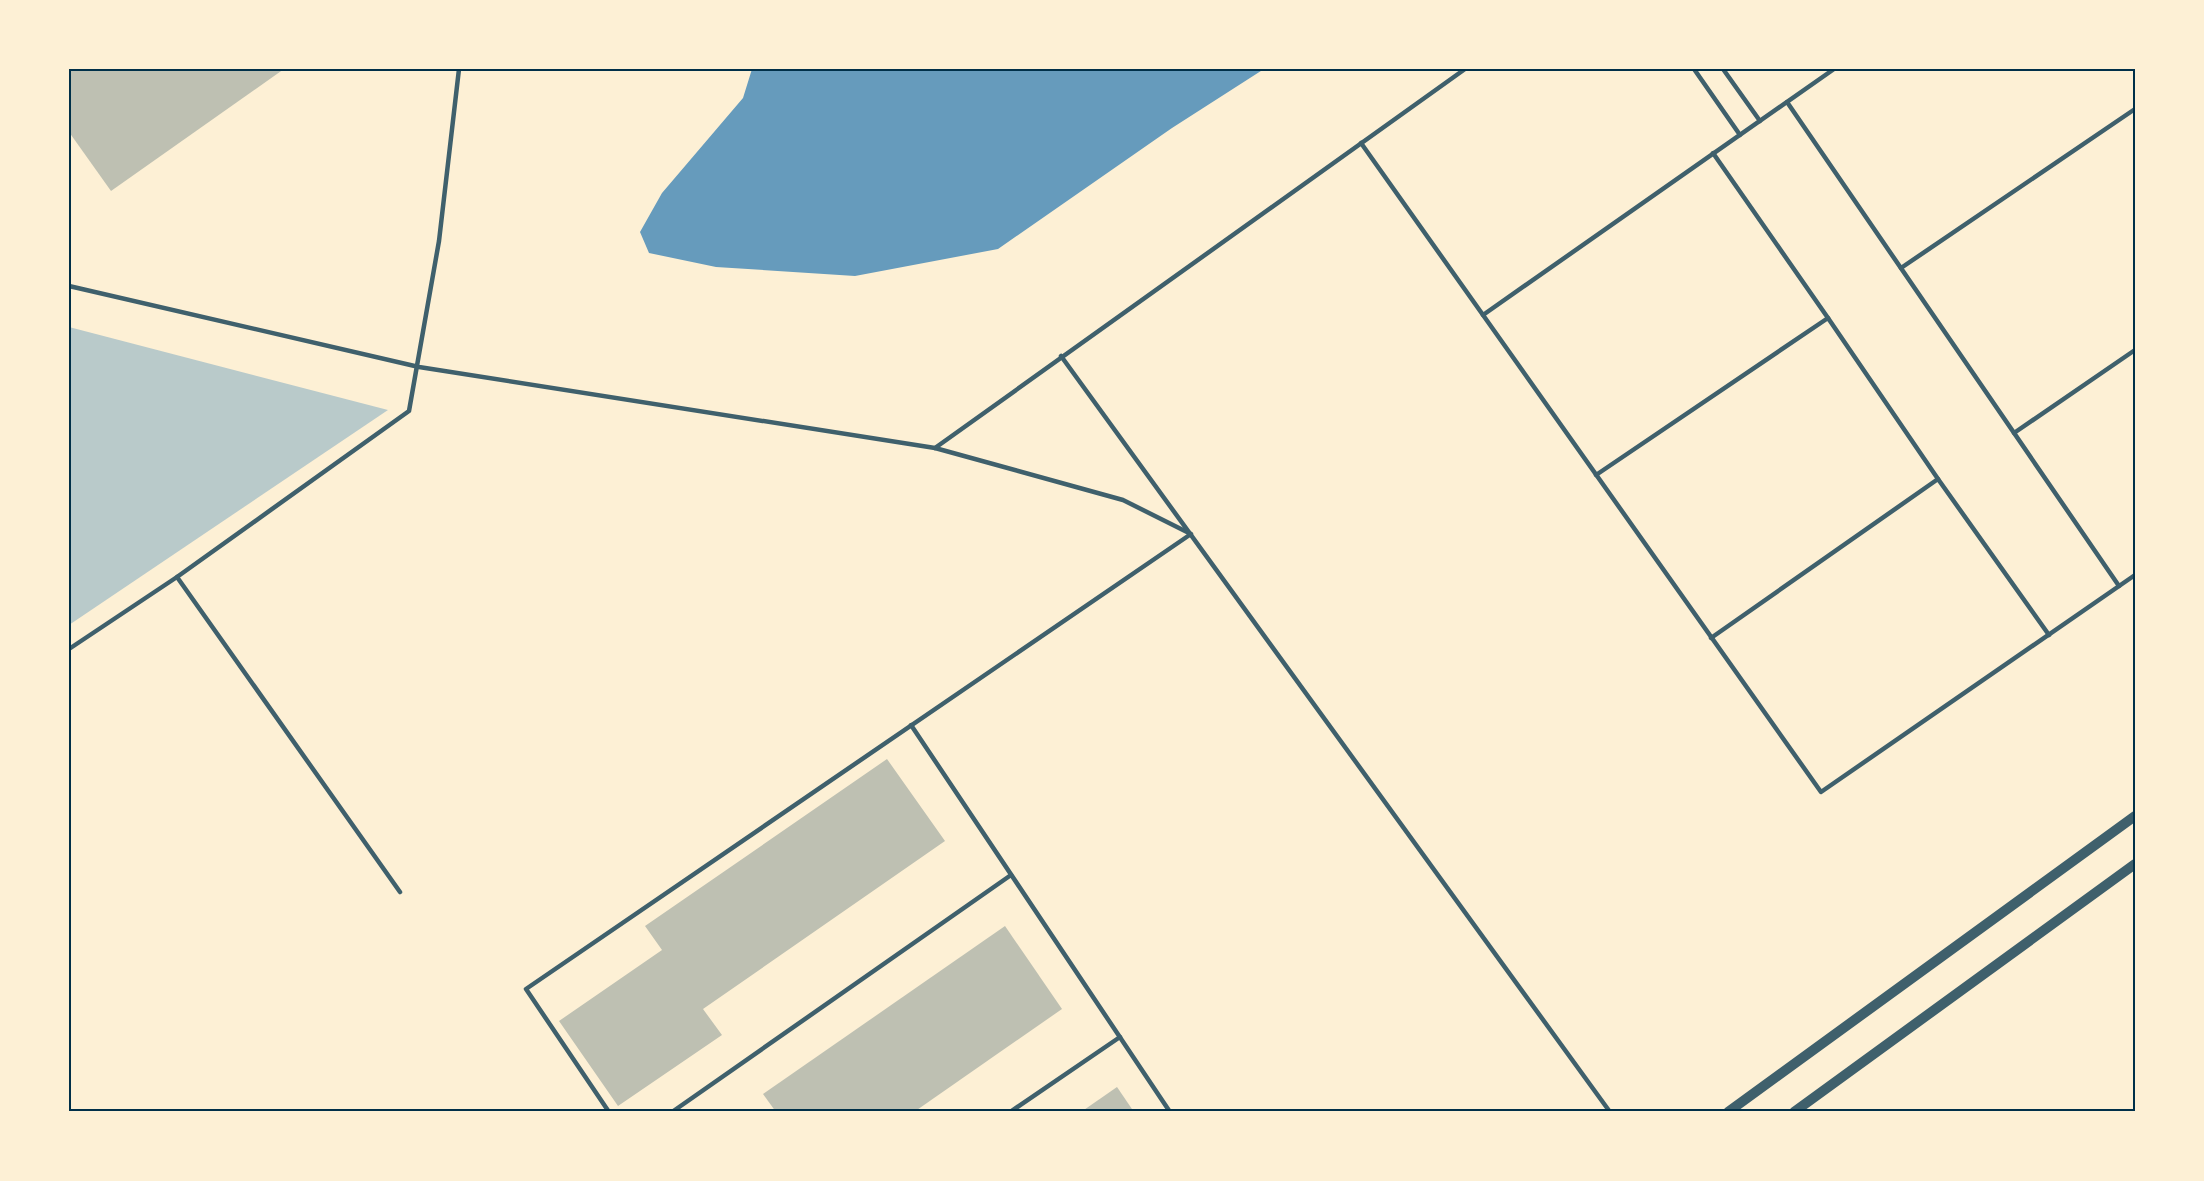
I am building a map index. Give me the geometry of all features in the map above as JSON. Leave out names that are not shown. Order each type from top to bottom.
[{"type":"street","points":[[1728,1112],[2135,816]]},
{"type":"street","points":[[1794,1112],[2135,864]]},
{"type":"lane","points":[[69,649],[177,577],[409,411],[419,367],[439,241],[459,69]]},
{"type":"lane","points":[[935,448],[1465,69]]},
{"type":"lane","points":[[1694,69],[1740,135]]},
{"type":"lane","points":[[1723,69],[1760,121]]},
{"type":"lane","points":[[1483,315],[1834,69]]},
{"type":"lane","points":[[1787,102],[2119,586]]},
{"type":"lane","points":[[1901,268],[2135,109]]},
{"type":"lane","points":[[1361,143],[1821,792],[2135,575]]},
{"type":"lane","points":[[1713,153],[1938,479],[2049,635]]},
{"type":"lane","points":[[69,286],[419,367],[935,448],[1123,500],[1191,534]]},
{"type":"lane","points":[[1596,475],[1828,318]]},
{"type":"lane","points":[[2014,433],[2135,350]]},
{"type":"lane","points":[[1061,356],[1610,1112]]},
{"type":"lane","points":[[1711,638],[1938,479]]},
{"type":"lane","points":[[609,1112],[526,989],[1191,534]]},
{"type":"lane","points":[[177,577],[400,892]]},
{"type":"lane","points":[[911,725],[1170,1112]]},
{"type":"lane","points":[[672,1112],[1011,875]]},
{"type":"lane","points":[[1010,1112],[1120,1037]]},
{"type":"shaded area","points":[[69,327],[388,410],[69,625]]},
{"type":"water","points":[[752,69],[1264,69],[1172,128],[998,249],[855,276],[716,267],[649,253],[640,232],[662,193],[743,98]]},
{"type":"building","points":[[69,69],[284,69],[111,191],[69,132]]},
{"type":"building","points":[[887,759],[945,841],[703,1009],[722,1035],[618,1106],[559,1021],[662,950],[645,926]]},
{"type":"building","points":[[1005,926],[1062,1009],[914,1112],[776,1112],[763,1094]]},
{"type":"building","points":[[1117,1087],[1134,1112],[1081,1112]]}]
